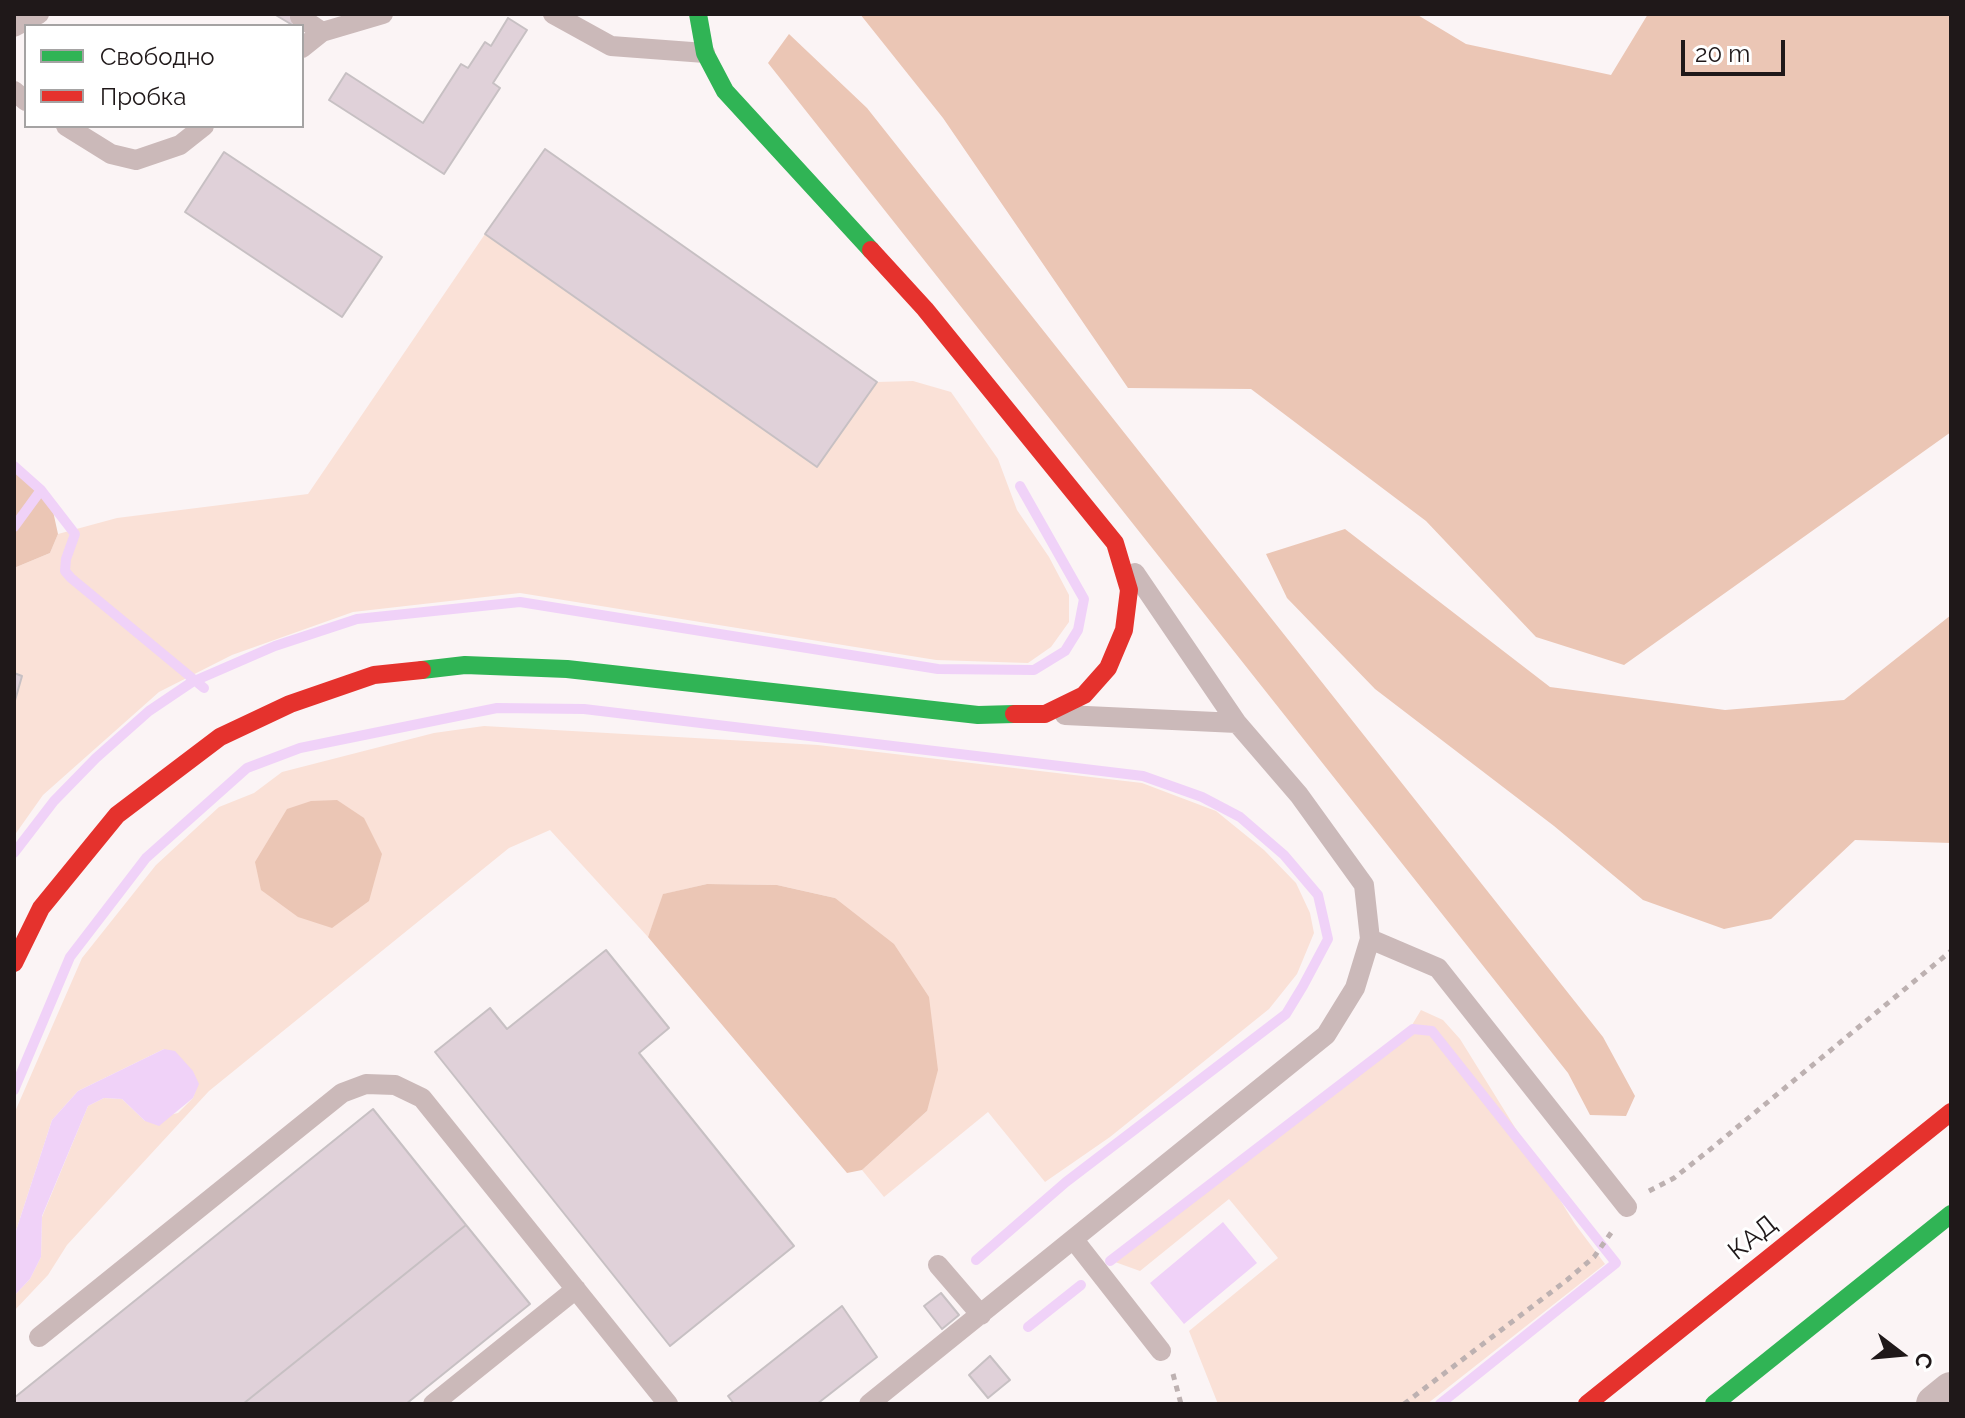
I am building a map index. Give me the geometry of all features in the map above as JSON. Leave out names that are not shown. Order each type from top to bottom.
[{"type":"main road","points":[[14,963],[41,908],[117,815],[220,737],[290,704],[374,675],[465,665],[567,669],[978,715],[1045,714],[1084,695],[1108,668],[1124,630],[1129,590],[1115,543],[925,309],[725,91],[705,53],[698,14]]},
{"type":"main road","name":"КАД","points":[[1587,1404],[1951,1112]]},
{"type":"main road","points":[[1714,1404],[1951,1214]]},
{"type":"street","points":[[1935,1404],[1951,1391]]},
{"type":"lane","points":[[14,27],[39,14]]},
{"type":"lane","points":[[304,46],[322,32],[383,14]]},
{"type":"lane","points":[[553,14],[611,46],[705,53]]},
{"type":"lane","points":[[300,17],[322,32]]},
{"type":"lane","points":[[69,128],[111,154],[136,160],[180,145],[201,128]]},
{"type":"lane","points":[[869,1404],[1326,1035],[1355,988],[1370,939],[1364,885],[1299,795],[1237,723],[1115,543]]},
{"type":"lane","points":[[1045,714],[1237,723]]},
{"type":"lane","points":[[1370,939],[1438,968],[1627,1207]]},
{"type":"lane","points":[[39,1337],[342,1093],[366,1084],[395,1085],[422,1098],[668,1404]]},
{"type":"lane","points":[[1074,1240],[1161,1351]]},
{"type":"lane","points":[[938,1265],[981,1315]]},
{"type":"lane","points":[[433,1404],[576,1289]]},
{"type":"path","points":[[1404,1404],[1594,1257],[1627,1207],[1645,1192],[1674,1178],[1951,951]]},
{"type":"shaded area","points":[[860,14],[1416,14],[1466,44],[1611,75],[1648,14],[1951,14],[1951,432],[1624,665],[1536,637],[1426,521],[1251,389],[1128,388],[943,118]]},
{"type":"shaded area","points":[[789,34],[867,108],[1603,1037],[1635,1096],[1626,1116],[1590,1115],[1568,1073],[768,63]]},
{"type":"shaded area","points":[[485,234],[877,382],[913,381],[951,392],[998,459],[1017,510],[1049,557],[1069,595],[1069,622],[1051,647],[1028,663],[936,660],[520,593],[353,612],[232,655],[159,692],[43,795],[14,836],[14,568],[50,553],[58,534],[117,518],[308,494]]},
{"type":"shaded area","points":[[14,460],[49,493],[58,534],[50,553],[14,568]]},
{"type":"shaded area","points":[[1345,529],[1550,687],[1725,710],[1844,700],[1951,615],[1951,843],[1855,840],[1771,919],[1724,929],[1643,900],[1554,826],[1375,689],[1287,598],[1266,554]]},
{"type":"shaded area","points":[[484,726],[818,745],[1142,783],[1216,811],[1264,850],[1296,883],[1310,913],[1314,933],[1297,974],[1269,1009],[1110,1137],[1045,1182],[988,1112],[884,1197],[862,1170],[927,1111],[835,898],[777,885],[707,884],[664,894],[648,937],[550,830],[509,848],[209,1091],[67,1245],[48,1275],[14,1311],[14,1296],[30,1279],[41,1257],[42,1217],[88,1106],[104,1098],[122,1099],[145,1121],[178,1113],[193,1098],[198,1083],[164,1049],[78,1091],[52,1120],[14,1237],[14,1114],[82,958],[156,865],[219,807],[254,793],[282,772],[434,733]]},
{"type":"shaded area","points":[[337,800],[364,818],[382,854],[369,901],[332,928],[298,917],[261,890],[255,862],[287,809],[311,801]]},
{"type":"shaded area","points":[[707,884],[777,885],[835,898],[894,944],[929,997],[938,1070],[927,1111],[862,1170],[847,1173],[648,937],[663,894]]},
{"type":"shaded area","points":[[1421,1010],[1443,1020],[1460,1039],[1575,1224],[1605,1264],[1427,1404],[1218,1404],[1189,1331],[1278,1258],[1229,1199],[1140,1271],[1115,1262],[1412,1025]]},
{"type":"shaded area","points":[[164,1049],[175,1051],[193,1071],[199,1084],[193,1098],[159,1126],[145,1121],[122,1099],[104,1098],[88,1106],[42,1216],[41,1257],[30,1279],[14,1296],[14,1237],[52,1120],[78,1091]]},
{"type":"shaded area","points":[[1223,1222],[1257,1263],[1184,1324],[1150,1283]]},
{"type":"building","points":[[274,14],[302,14],[295,24]]},
{"type":"building","points":[[508,18],[527,30],[493,83],[500,88],[444,174],[329,100],[346,73],[423,123],[461,64],[468,68],[485,42],[491,46]]},
{"type":"building","points":[[545,149],[877,382],[817,467],[485,234]]},
{"type":"building","points":[[224,152],[382,257],[342,317],[185,212]]},
{"type":"building","points":[[14,673],[22,676],[14,704]]},
{"type":"building","points":[[606,950],[669,1028],[639,1053],[794,1246],[670,1346],[435,1052],[490,1008],[507,1029]]},
{"type":"building","points":[[373,1109],[466,1225],[243,1404],[14,1404],[14,1398]]},
{"type":"building","points":[[466,1225],[530,1304],[406,1404],[243,1404]]},
{"type":"building","points":[[941,1293],[959,1315],[942,1329],[924,1306]]},
{"type":"building","points":[[842,1306],[877,1357],[817,1404],[734,1404],[728,1396]]},
{"type":"building","points":[[990,1356],[1010,1380],[988,1398],[969,1375]]},
{"type":"waterway","points":[[14,466],[41,490],[75,534],[65,571],[204,688]]},
{"type":"waterway","points":[[14,853],[54,801],[149,711],[192,682],[275,646],[357,619],[520,602],[938,669],[1034,670],[1065,651],[1078,630],[1084,599],[1020,486]]},
{"type":"waterway","points":[[14,527],[41,490]]},
{"type":"waterway","points":[[14,1090],[70,957],[146,858],[247,768],[300,748],[497,708],[584,709],[1143,776],[1202,797],[1240,817],[1284,855],[1318,895],[1328,939],[1303,986],[1286,1014],[1066,1182],[976,1260]]},
{"type":"waterway","points":[[1110,1261],[1413,1029],[1432,1031],[1616,1263],[1440,1404]]},
{"type":"waterway","points":[[1028,1327],[1081,1285]]},
{"type":"traffic: fast","points":[[698,14],[705,53],[725,91],[871,250]]},
{"type":"traffic: fast","points":[[422,670],[465,665],[567,669],[978,715],[1014,714]]},
{"type":"traffic: fast","points":[[1714,1404],[1951,1214]]},
{"type":"traffic: jam","points":[[871,250],[925,309],[1115,543],[1129,590],[1124,630],[1108,668],[1084,695],[1045,714],[1014,714]]},
{"type":"traffic: jam","points":[[14,963],[41,908],[117,815],[220,737],[290,704],[374,675],[422,670]]},
{"type":"traffic: jam","points":[[1587,1404],[1951,1112]]}]
